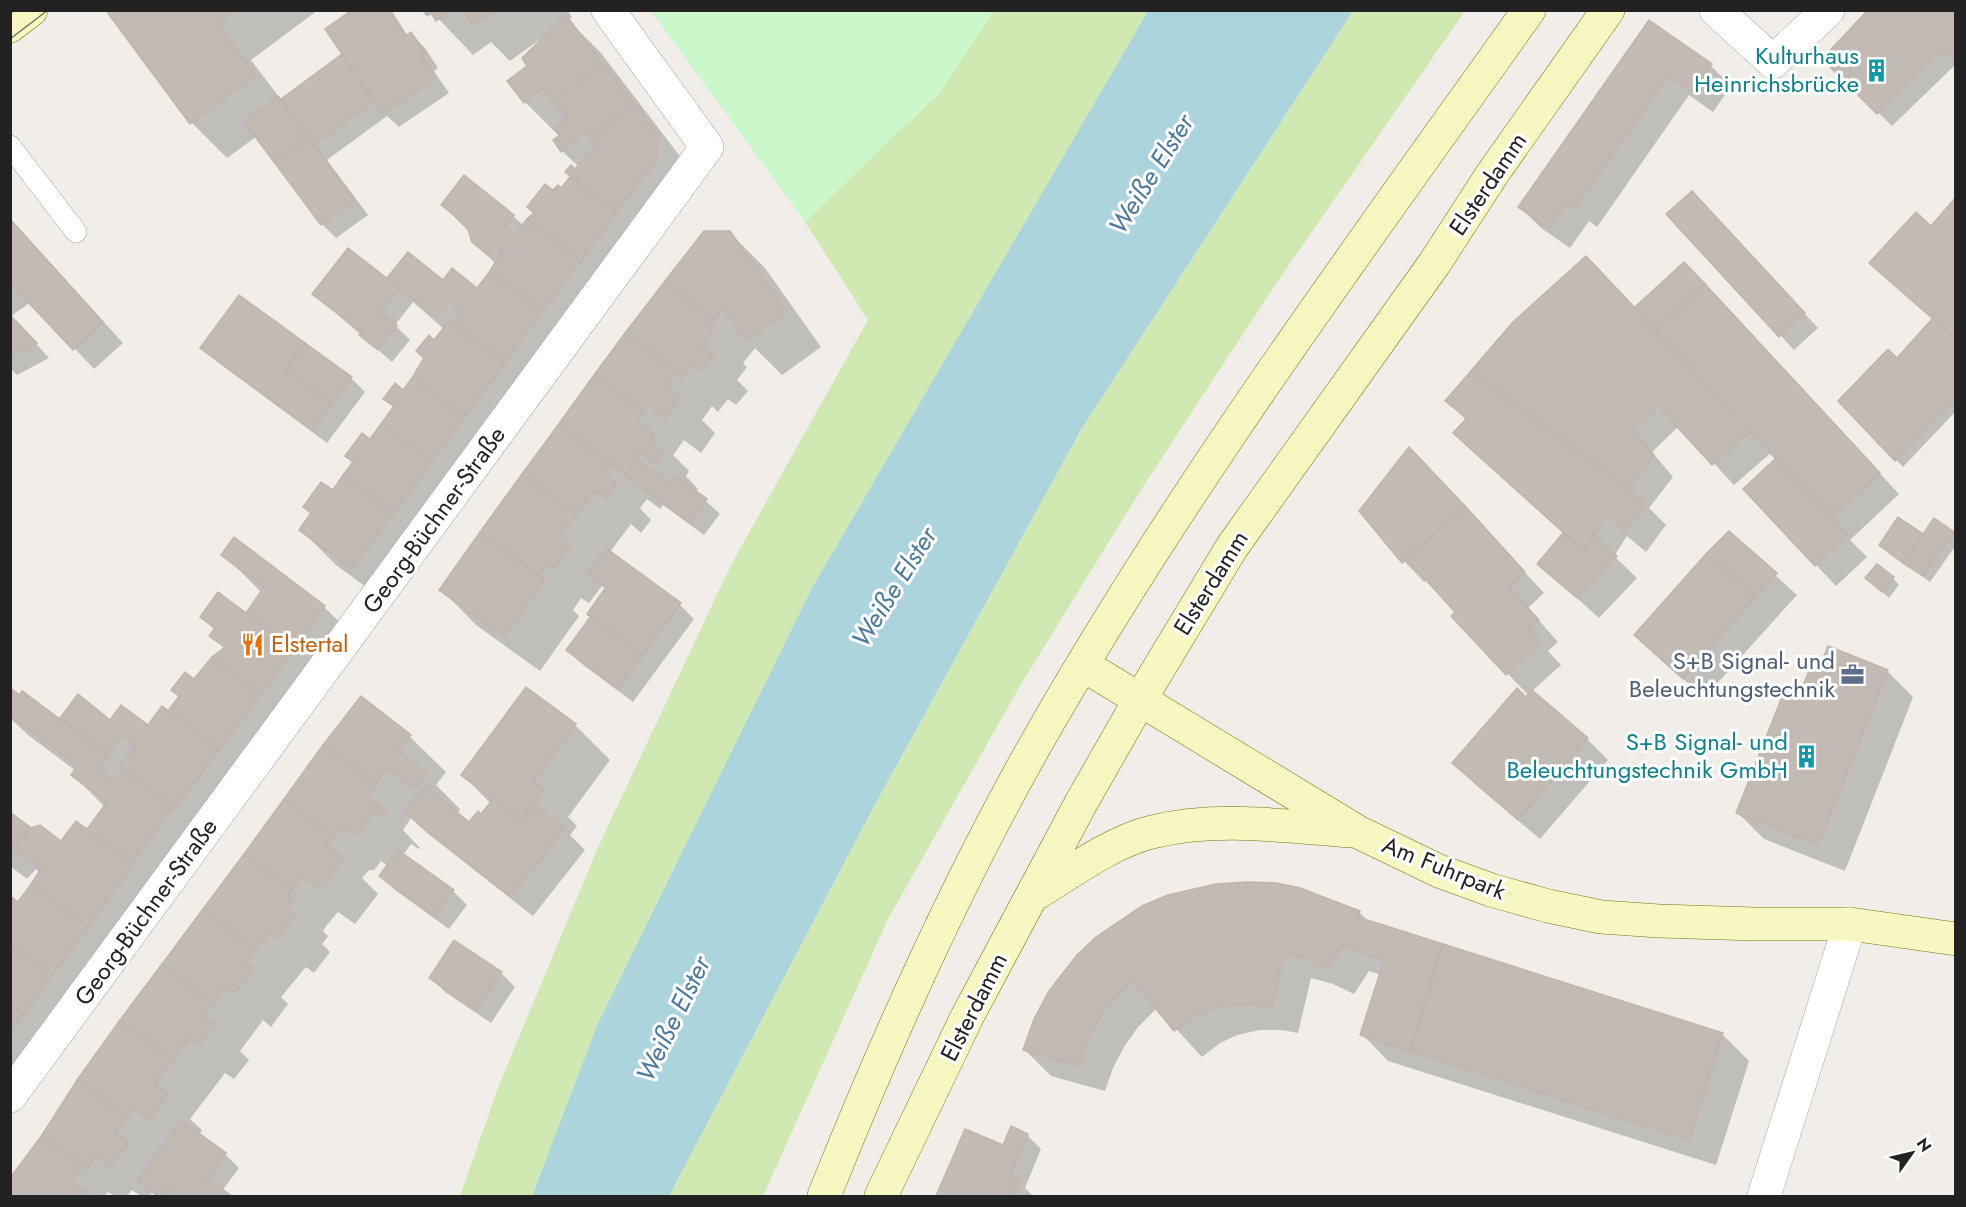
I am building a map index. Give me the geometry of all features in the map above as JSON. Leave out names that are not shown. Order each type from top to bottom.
[{"type":"main road","points":[[10,26],[31,10]]},
{"type":"main road","points":[[824,1197],[901,1014],[964,880],[1032,750],[1141,570],[1225,441],[1312,314],[1529,10]]},
{"type":"main road","name":"Elsterdamm","points":[[881,1197],[967,1017],[1081,803],[1232,547],[1434,264],[1493,173],[1608,10]]},
{"type":"main road","name":"Am Fuhrpark","points":[[1083,665],[1141,698],[1270,780],[1358,832],[1439,871],[1491,890],[1591,915],[1659,921],[1850,924],[1956,939]]},
{"type":"main road","points":[[1033,896],[1129,840],[1151,832],[1191,825],[1242,823],[1358,832]]},
{"type":"street","name":"Georg-Büchner-Straße","points":[[10,1096],[708,147],[608,10]]},
{"type":"street","points":[[1716,10],[1773,62],[1828,10]]},
{"type":"street","points":[[1764,1197],[1850,924]]},
{"type":"lane","points":[[10,146],[76,232]]},
{"type":"green space","points":[[651,11],[993,11],[942,90],[805,222]]},
{"type":"green space","points":[[993,11],[1148,11],[812,588],[598,1023],[532,1196],[460,1196],[499,1085],[599,845],[731,565],[868,320],[805,222],[942,90]]},
{"type":"green space","points":[[1353,11],[1465,11],[1273,288],[1139,493],[1020,686],[888,919],[763,1196],[669,1196],[872,810],[1082,428]]},
{"type":"water","name":"Weiße Elster","points":[[1148,11],[1353,11],[1082,428],[872,810],[669,1196],[532,1196],[598,1023],[812,588]]},
{"type":"building","points":[[110,10],[236,10],[217,24],[256,75],[190,124],[107,12]]},
{"type":"building","points":[[352,10],[388,10],[405,36],[411,32],[426,54],[421,57],[436,78],[383,114],[325,29]]},
{"type":"building","points":[[429,10],[451,10],[436,21]]},
{"type":"building","points":[[462,10],[496,10],[474,26]]},
{"type":"building","name":"Kulturhaus Heinrichsbrücke","points":[[1868,10],[1956,10],[1956,61],[1942,49],[1877,114],[1822,59]]},
{"type":"building","points":[[566,15],[602,63],[553,101],[543,88],[524,103],[507,81],[527,66],[522,58]]},
{"type":"building","points":[[1649,20],[1712,64],[1691,92],[1668,76],[1576,207],[1568,202],[1549,229],[1518,207]]},
{"type":"building","points":[[342,54],[374,101],[314,145],[280,100]]},
{"type":"building","points":[[602,63],[634,103],[590,138],[586,132],[561,152],[553,140],[560,135],[554,128],[567,118],[553,101]]},
{"type":"building","points":[[278,96],[308,137],[274,162],[244,122]]},
{"type":"building","points":[[634,103],[658,136],[657,159],[616,213],[565,172],[571,165],[575,169],[597,145],[590,138]]},
{"type":"building","points":[[308,137],[355,200],[321,225],[274,162]]},
{"type":"building","points":[[464,175],[514,215],[505,226],[515,234],[527,219],[581,261],[542,312],[490,271],[502,251],[495,246],[488,255],[472,242],[467,226],[441,205]]},
{"type":"building","points":[[570,177],[616,213],[581,261],[527,219],[534,213],[527,207],[545,184],[553,190],[558,185],[561,188]]},
{"type":"building","points":[[1692,191],[1805,313],[1779,337],[1666,214]]},
{"type":"building","points":[[1956,197],[1956,339],[1869,263],[1916,212],[1931,226]]},
{"type":"building","points":[[10,219],[103,322],[73,350],[10,283]]},
{"type":"building","points":[[704,231],[730,231],[787,312],[746,341],[723,308],[714,320],[665,281]]},
{"type":"building","points":[[348,248],[399,288],[380,312],[397,325],[378,350],[359,335],[362,332],[312,294]]},
{"type":"building","points":[[408,252],[443,280],[452,268],[477,288],[490,271],[542,312],[505,363],[453,323],[461,312],[449,302],[437,318],[387,278]]},
{"type":"building","points":[[1586,256],[1751,431],[1712,465],[1658,406],[1632,430],[1654,455],[1628,489],[1471,371],[1513,322]]},
{"type":"building","points":[[1684,262],[1705,284],[1655,330],[1635,307]]},
{"type":"building","points":[[665,281],[714,320],[709,327],[713,331],[702,345],[714,355],[701,371],[692,365],[682,378],[625,333]]},
{"type":"building","points":[[1705,284],[1880,473],[1831,518],[1655,330]]},
{"type":"building","points":[[239,295],[305,343],[285,370],[332,404],[313,430],[200,348]]},
{"type":"building","points":[[10,315],[37,343],[10,357]]},
{"type":"building","points":[[1932,319],[1956,339],[1956,397],[1895,461],[1838,401],[1888,349],[1897,358]]},
{"type":"building","points":[[448,322],[453,323],[505,363],[465,416],[412,378],[424,358],[416,351],[429,335],[434,340]]},
{"type":"building","points":[[625,333],[676,372],[666,386],[681,397],[665,419],[649,406],[644,412],[594,375]]},
{"type":"building","points":[[305,343],[352,377],[332,404],[285,370]]},
{"type":"building","points":[[1471,371],[1646,503],[1625,532],[1606,517],[1584,551],[1453,433],[1467,418],[1445,401]]},
{"type":"building","points":[[594,375],[644,412],[637,421],[655,435],[650,442],[664,452],[656,463],[641,452],[625,475],[558,425]]},
{"type":"building","points":[[412,378],[465,416],[432,461],[381,424],[394,406],[383,399],[395,383],[403,390]]},
{"type":"building","points":[[381,424],[432,461],[394,513],[343,475],[353,462],[345,456],[362,433],[370,439]]},
{"type":"building","points":[[558,425],[611,465],[604,474],[617,483],[606,499],[595,490],[576,515],[522,474]]},
{"type":"building","points":[[1409,447],[1465,506],[1402,563],[1359,511]]},
{"type":"building","points":[[1776,458],[1848,535],[1815,566],[1743,489]]},
{"type":"building","points":[[636,459],[670,483],[674,477],[678,478],[707,499],[690,523],[625,475]]},
{"type":"building","points":[[522,474],[576,515],[559,537],[571,546],[553,569],[546,564],[538,574],[480,532]]},
{"type":"building","points":[[343,475],[394,513],[352,569],[299,530],[311,513],[303,507],[321,482],[333,490]]},
{"type":"building","points":[[1465,506],[1525,572],[1509,587],[1539,620],[1529,629],[1541,643],[1506,675],[1451,616],[1455,612],[1407,559]]},
{"type":"building","points":[[1898,517],[1923,534],[1903,563],[1879,545]]},
{"type":"building","points":[[1934,518],[1954,532],[1923,576],[1903,563]]},
{"type":"building","points":[[1729,531],[1777,573],[1755,597],[1706,554]]},
{"type":"building","points":[[480,532],[545,580],[504,637],[439,590]]},
{"type":"building","points":[[1563,533],[1584,551],[1593,535],[1617,556],[1577,598],[1537,564]]},
{"type":"building","points":[[234,537],[325,606],[294,649],[246,613],[264,587],[221,555]]},
{"type":"building","points":[[606,548],[681,603],[643,655],[587,614],[606,587],[587,573]]},
{"type":"building","points":[[1706,554],[1755,597],[1683,679],[1634,635]]},
{"type":"building","points":[[1877,564],[1894,577],[1882,592],[1865,578]]},
{"type":"building","points":[[218,592],[294,649],[260,695],[212,657],[225,647],[209,636],[215,628],[200,617]]},
{"type":"building","points":[[591,616],[643,655],[618,689],[566,650]]},
{"type":"building","name":"S+B Signal- und Beleuchtungstechnik GmbH","points":[[1828,646],[1888,670],[1818,845],[1736,813],[1784,692],[1798,698],[1811,666],[1819,669]]},
{"type":"building","points":[[212,657],[260,695],[219,750],[168,711],[179,696],[171,690],[185,672],[194,679]]},
{"type":"building","points":[[526,687],[576,724],[533,782],[543,790],[520,820],[461,775]]},
{"type":"building","points":[[10,688],[20,695],[22,691],[108,755],[98,769],[114,781],[124,769],[173,807],[132,862],[87,829],[107,802],[71,775],[77,766],[10,715]]},
{"type":"building","points":[[1517,688],[1526,697],[1532,690],[1588,738],[1518,820],[1452,763]]},
{"type":"building","points":[[78,694],[110,720],[121,705],[148,725],[162,706],[219,750],[175,809],[120,766],[135,745],[122,735],[108,755],[60,718]]},
{"type":"building","points":[[361,696],[411,735],[399,751],[426,773],[414,789],[387,768],[376,784],[323,745]]},
{"type":"building","points":[[323,745],[376,784],[367,796],[386,811],[383,815],[375,810],[357,835],[345,827],[339,836],[333,835],[284,799]]},
{"type":"building","points":[[425,786],[469,822],[478,811],[481,814],[493,799],[520,820],[534,803],[565,828],[511,897],[404,812]]},
{"type":"building","points":[[284,799],[333,835],[326,845],[344,858],[320,890],[302,878],[292,890],[244,854]]},
{"type":"building","points":[[10,812],[31,828],[10,854]]},
{"type":"building","points":[[76,821],[134,864],[88,927],[31,884],[41,869],[14,849],[31,828],[40,825],[61,841]]},
{"type":"building","points":[[398,850],[454,890],[434,916],[379,876]]},
{"type":"building","points":[[244,854],[292,890],[288,896],[293,900],[287,909],[295,916],[278,939],[270,933],[256,950],[203,909]]},
{"type":"building","points":[[1276,883],[1300,888],[1360,911],[1358,917],[1443,944],[1410,1051],[1360,1035],[1384,960],[1342,945],[1328,969],[1305,958],[1284,953],[1272,1008],[1254,1004],[1233,1004],[1210,1009],[1174,1031],[1132,980],[1112,1000],[1098,1020],[1078,1066],[1023,1050],[1034,1019],[1049,991],[1077,955],[1096,937],[1142,906],[1168,895],[1216,884]]},
{"type":"building","points":[[31,884],[88,927],[53,974],[10,944],[10,896],[18,902]]},
{"type":"building","points":[[203,909],[256,950],[246,962],[254,968],[235,993],[227,986],[213,1004],[162,964]]},
{"type":"building","points":[[454,940],[502,972],[477,1010],[429,978]]},
{"type":"building","points":[[10,944],[53,974],[24,1014],[10,1005]]},
{"type":"building","points":[[1443,944],[1723,1033],[1689,1140],[1410,1051]]},
{"type":"building","points":[[162,964],[213,1004],[205,1016],[215,1024],[199,1045],[189,1039],[173,1060],[120,1020]]},
{"type":"building","points":[[10,1005],[24,1014],[10,1032]]},
{"type":"building","points":[[120,1020],[173,1060],[155,1084],[168,1094],[149,1120],[134,1109],[127,1118],[77,1080]]},
{"type":"building","points":[[77,1080],[127,1118],[115,1133],[128,1143],[111,1166],[96,1156],[87,1169],[42,1135]]},
{"type":"building","points":[[181,1120],[226,1153],[207,1179],[232,1196],[177,1196],[168,1190],[163,1196],[159,1196],[137,1181]]},
{"type":"building","points":[[1011,1126],[1028,1134],[1010,1176],[1020,1180],[1013,1196],[936,1196],[965,1129],[1003,1145]]},
{"type":"building","points":[[42,1135],[82,1165],[71,1180],[89,1193],[87,1196],[10,1196],[10,1178]]},
{"type":"tram line","points":[[10,14],[15,10]]},
{"type":"tram line","points":[[10,39],[48,10]]},
{"type":"place","name":"Kulturhaus Heinrichsbrücke","points":[[1877,70]]},
{"type":"place","name":"Elstertal","points":[[253,644]]},
{"type":"place","name":"S+B Signal- und Beleuchtungstechnik","points":[[1853,675]]},
{"type":"place","name":"S+B Signal- und Beleuchtungstechnik GmbH","points":[[1806,756]]}]
